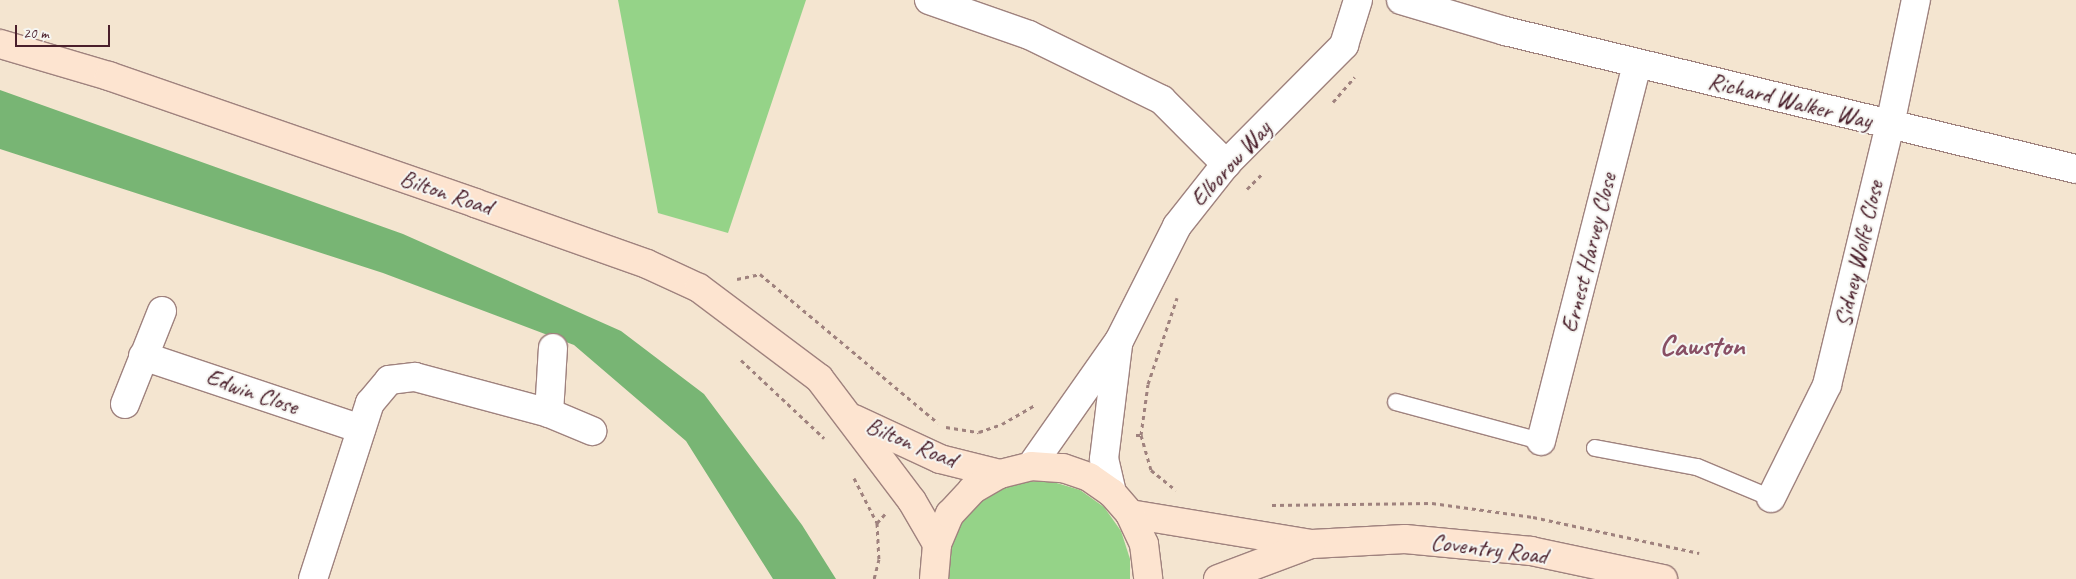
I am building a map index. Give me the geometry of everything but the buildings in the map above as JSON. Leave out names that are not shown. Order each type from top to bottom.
[{"type":"main road","name":"Bilton Road","points":[[0,44],[109,76],[475,202],[647,264],[699,288],[820,378],[912,501],[937,544]]},
{"type":"main road","name":"Bilton Road","points":[[850,417],[940,459],[1000,474]]},
{"type":"main road","points":[[934,579],[937,544],[950,514],[972,490],[1000,474],[1031,466],[1063,468],[1089,477],[1112,493],[1130,514],[1144,544],[1148,579]]},
{"type":"main road","name":"Coventry Road","points":[[1130,514],[1312,544],[1404,539],[1531,551],[1663,579]]},
{"type":"main road","name":"Coventry Road","points":[[1218,579],[1312,544]]},
{"type":"street","points":[[929,0],[1028,35],[1162,100],[1226,164]]},
{"type":"street","name":"Elborow Way","points":[[1031,466],[1119,341],[1178,226],[1226,164],[1344,46],[1358,0]]},
{"type":"street","name":"Richard Walker Way","points":[[1401,0],[1439,5],[1505,32],[2076,169]]},
{"type":"street","name":"Sidney Wolfe Close","points":[[1771,498],[1827,385],[1890,125],[1916,0]]},
{"type":"street","name":"Ernest Harvey Close","points":[[1541,441],[1637,64]]},
{"type":"street","points":[[125,404],[162,311]]},
{"type":"street","name":"Elborow Way","points":[[1112,493],[1104,459],[1119,341]]},
{"type":"street","points":[[549,413],[553,348]]},
{"type":"street","name":"Edwin Close","points":[[144,356],[361,429]]},
{"type":"street","points":[[312,579],[370,403],[389,380],[415,376],[549,413],[592,431]]},
{"type":"lane","points":[[1396,402],[1541,441]]},
{"type":"lane","points":[[1595,448],[1696,467],[1771,498]]},
{"type":"path","points":[[1328,108],[1354,82],[1356,73]]},
{"type":"path","points":[[1244,193],[1269,167]]},
{"type":"path","points":[[699,288],[760,274],[942,426],[979,432],[1002,424],[1038,404],[1062,422]]},
{"type":"path","points":[[1178,296],[1148,384],[1141,435],[1151,470],[1184,494]]},
{"type":"path","points":[[738,357],[830,443]]},
{"type":"path","points":[[1107,435],[1141,435]]},
{"type":"path","points":[[852,473],[877,523],[879,559],[874,579]]},
{"type":"path","points":[[1270,505],[1432,503],[1533,518],[1699,553]]},
{"type":"green space","points":[[618,0],[806,0],[728,233],[658,213]]},
{"type":"green space","points":[[0,90],[403,234],[621,331],[704,394],[802,525],[836,579],[773,579],[686,441],[574,345],[383,273],[0,149]]},
{"type":"green space","points":[[1050,481],[1080,490],[1104,507],[1121,531],[1130,559],[1130,579],[948,579],[952,541],[967,514],[990,493],[1019,482]]},
{"type":"district","name":"Cawston","points":[[1702,346]]}]
